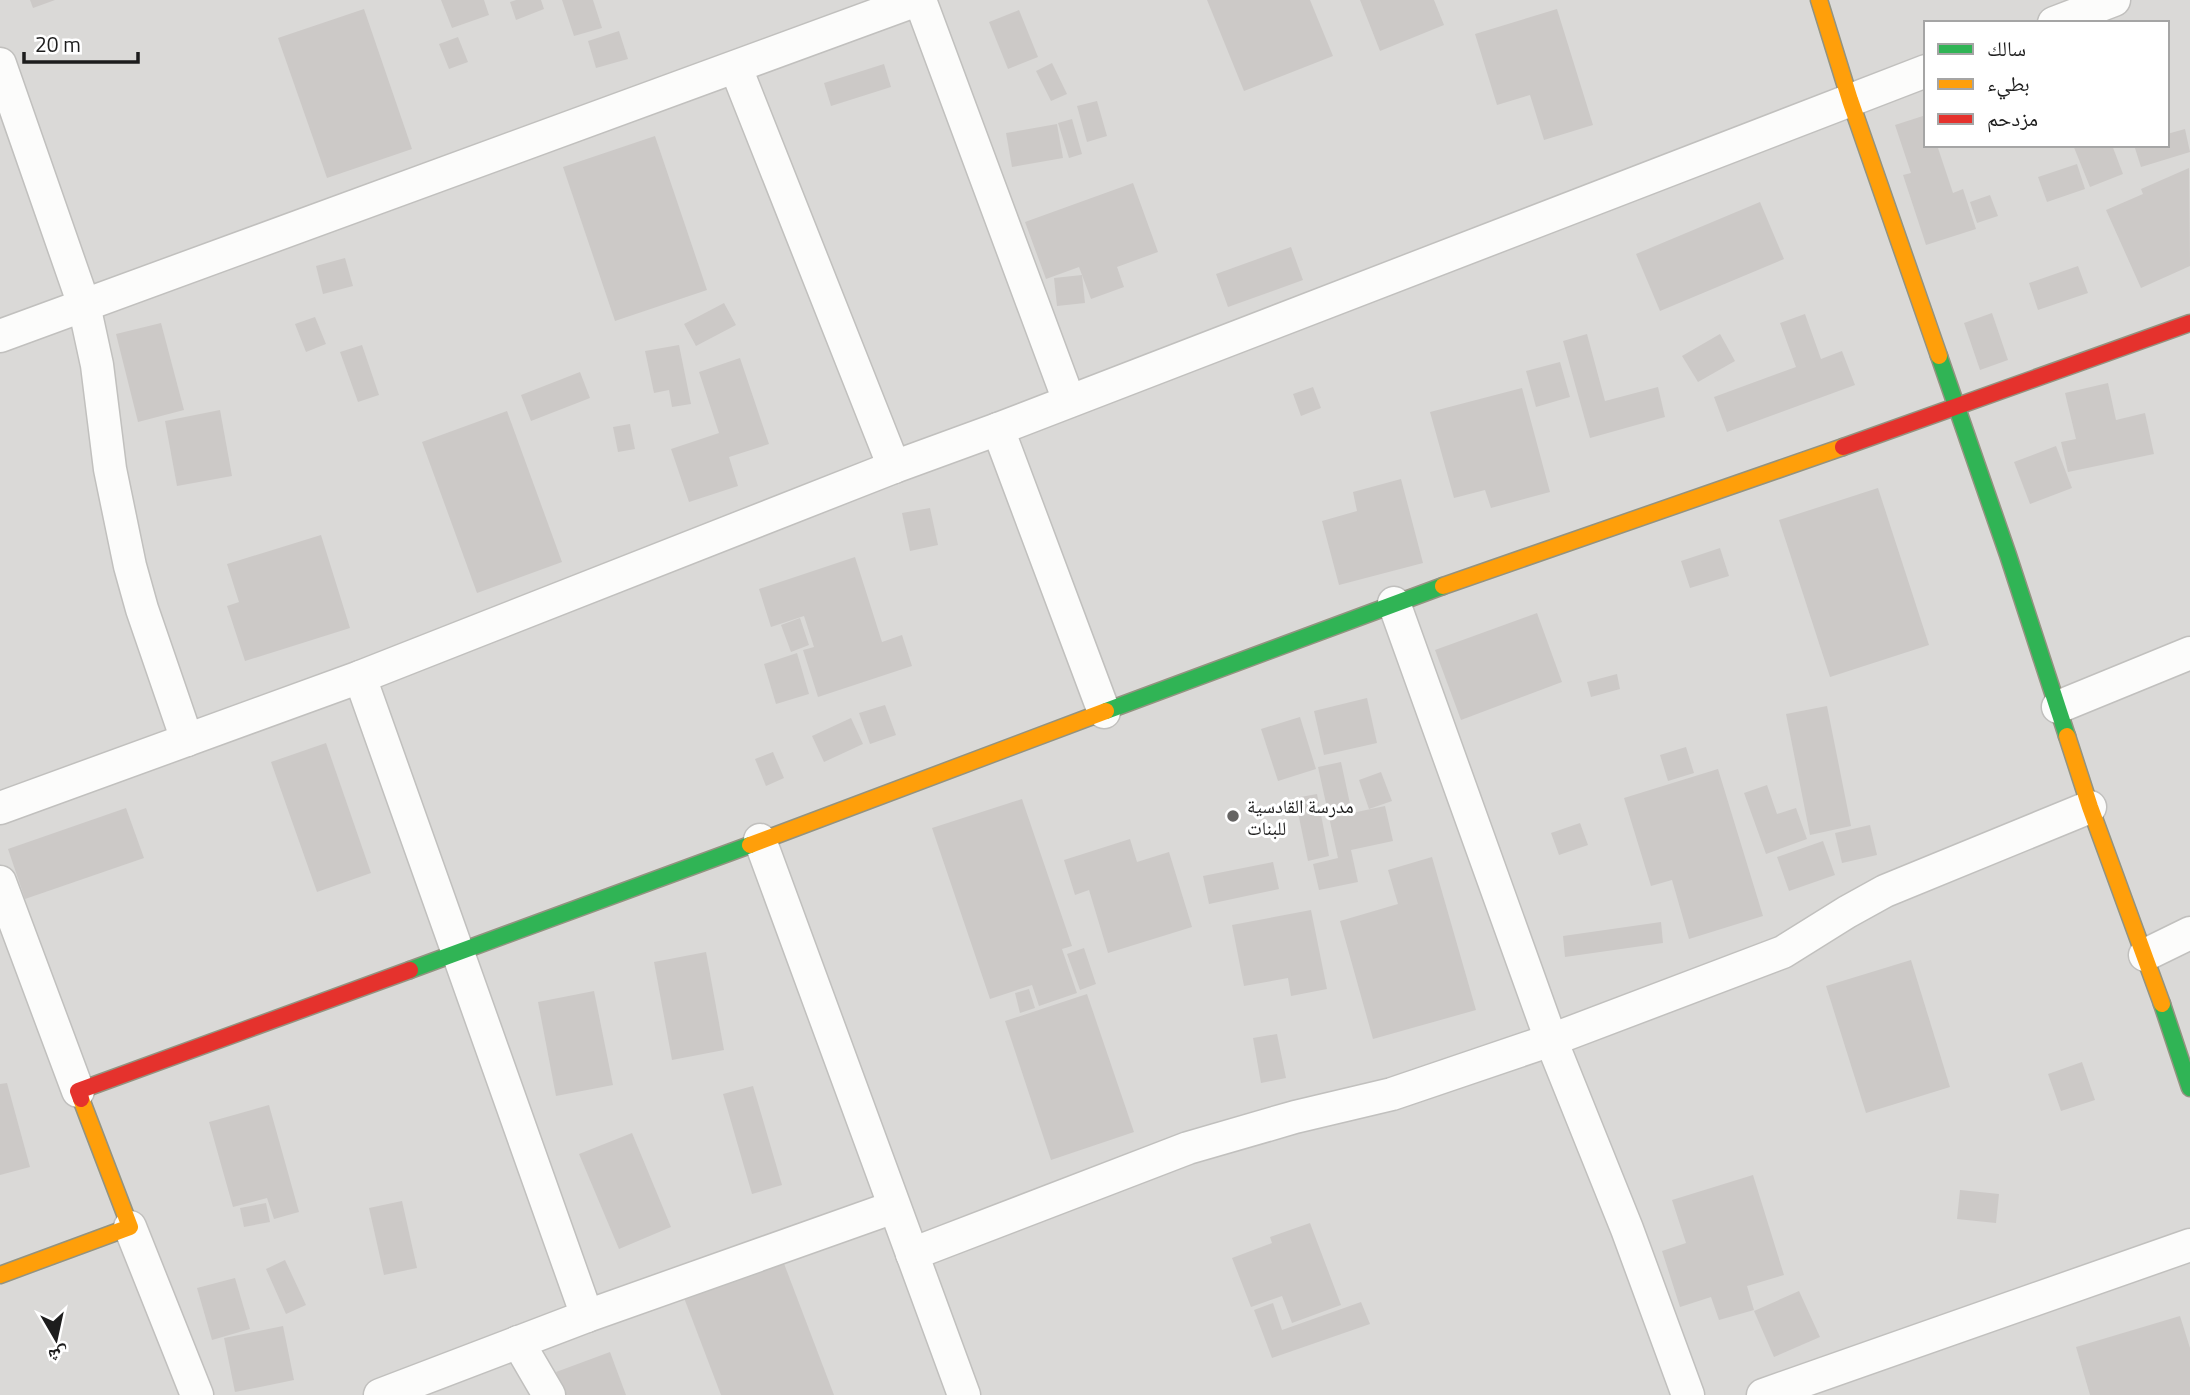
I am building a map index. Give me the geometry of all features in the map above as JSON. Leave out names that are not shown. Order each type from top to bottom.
[{"type":"street","points":[[0,336],[918,0],[1069,401]]},
{"type":"street","points":[[1819,0],[1850,100],[1957,408],[2090,807],[2145,955],[2190,1088]]},
{"type":"street","points":[[2059,21],[2114,0]]},
{"type":"street","points":[[0,64],[84,305],[97,365],[110,469],[127,555],[142,609],[187,740]]},
{"type":"street","points":[[736,68],[894,467]]},
{"type":"street","points":[[0,808],[360,677],[894,467],[1924,72]]},
{"type":"street","points":[[78,1091],[1394,603],[1957,408],[2190,323]]},
{"type":"street","points":[[998,429],[1104,712]]},
{"type":"street","points":[[1394,603],[1551,1040],[1627,1229],[1688,1395]]},
{"type":"street","points":[[2058,707],[2190,653]]},
{"type":"street","points":[[360,677],[587,1316]]},
{"type":"street","points":[[912,1254],[1188,1148],[1295,1117],[1392,1094],[1551,1040],[1783,952],[1885,891],[2090,807]]},
{"type":"street","points":[[760,840],[964,1395]]},
{"type":"street","points":[[0,882],[130,1227],[197,1395]]},
{"type":"street","points":[[2145,955],[2190,933]]},
{"type":"street","points":[[380,1395],[587,1316],[894,1206]]},
{"type":"street","points":[[0,1275],[130,1227]]},
{"type":"street","points":[[1763,1395],[2190,1245]]},
{"type":"street","points":[[518,1342],[549,1395]]},
{"type":"shaded area","points":[[0,0],[2190,0],[2190,1395],[0,1395]]},
{"type":"building","points":[[30,0],[55,0],[33,8]]},
{"type":"building","points":[[441,0],[484,0],[489,15],[452,28]]},
{"type":"building","points":[[541,0],[544,9],[516,20],[510,2]]},
{"type":"building","points":[[562,0],[593,0],[602,28],[574,36]]},
{"type":"building","points":[[1207,0],[1310,0],[1333,56],[1244,91]]},
{"type":"building","points":[[1360,0],[1434,0],[1444,25],[1380,51]]},
{"type":"building","points":[[364,9],[412,149],[327,178],[278,38]]},
{"type":"building","points":[[1557,9],[1593,125],[1544,140],[1530,95],[1497,105],[1475,34]]},
{"type":"building","points":[[1019,10],[1038,57],[1008,69],[989,22]]},
{"type":"building","points":[[619,31],[628,59],[596,68],[588,41]]},
{"type":"building","points":[[458,37],[468,62],[449,69],[439,44]]},
{"type":"building","points":[[1052,63],[1067,94],[1051,101],[1036,71]]},
{"type":"building","points":[[884,64],[891,87],[831,106],[824,83]]},
{"type":"building","points":[[1097,101],[1107,136],[1087,142],[1077,106]]},
{"type":"building","points":[[1924,116],[1924,147],[1938,147],[1953,193],[1963,189],[1976,229],[1926,245],[1903,175],[1911,173],[1895,125]]},
{"type":"building","points":[[1072,119],[1082,154],[1069,158],[1058,123]]},
{"type":"building","points":[[1057,124],[1063,158],[1012,167],[1006,133]]},
{"type":"building","points":[[2185,129],[2190,152],[2141,167],[2135,147],[2169,147],[2169,133]]},
{"type":"building","points":[[655,136],[707,290],[615,321],[563,167]]},
{"type":"building","points":[[2074,147],[2113,147],[2123,174],[2090,187]]},
{"type":"building","points":[[2077,164],[2085,189],[2047,202],[2038,177]]},
{"type":"building","points":[[2189,168],[2190,266],[2141,288],[2106,210],[2143,194],[2141,189]]},
{"type":"building","points":[[1133,183],[1158,252],[1117,267],[1124,287],[1091,299],[1079,267],[1046,279],[1025,222]]},
{"type":"building","points":[[1990,195],[1998,216],[1977,223],[1970,202]]},
{"type":"building","points":[[1760,202],[1784,259],[1660,311],[1636,254]]},
{"type":"building","points":[[1291,247],[1303,280],[1228,307],[1216,274]]},
{"type":"building","points":[[345,258],[353,286],[323,294],[316,266]]},
{"type":"building","points":[[2078,266],[2088,293],[2038,310],[2029,283]]},
{"type":"building","points":[[1082,275],[1085,303],[1057,306],[1054,278]]},
{"type":"building","points":[[724,303],[736,325],[696,346],[684,324]]},
{"type":"building","points":[[1992,313],[2008,360],[1980,370],[1964,323]]},
{"type":"building","points":[[1805,314],[1821,359],[1842,351],[1855,385],[1727,432],[1714,397],[1796,367],[1780,323]]},
{"type":"building","points":[[315,317],[326,344],[306,352],[295,324]]},
{"type":"building","points":[[161,323],[184,410],[138,422],[116,334]]},
{"type":"building","points":[[1587,334],[1605,401],[1658,387],[1665,417],[1590,438],[1563,341]]},
{"type":"building","points":[[1720,334],[1735,361],[1698,382],[1682,356]]},
{"type":"building","points":[[362,345],[379,395],[358,402],[340,352]]},
{"type":"building","points":[[679,345],[691,404],[672,407],[669,390],[654,393],[645,351]]},
{"type":"building","points":[[740,358],[769,444],[729,457],[738,486],[689,502],[671,449],[719,433],[699,372]]},
{"type":"building","points":[[1560,362],[1570,397],[1536,407],[1526,371]]},
{"type":"building","points":[[580,372],[590,398],[531,421],[521,395]]},
{"type":"building","points":[[2108,383],[2116,420],[2145,413],[2154,454],[2068,472],[2061,442],[2076,439],[2065,393]]},
{"type":"building","points":[[1313,387],[1321,408],[1301,416],[1293,394]]},
{"type":"building","points":[[1522,388],[1550,492],[1491,508],[1485,490],[1454,498],[1430,412]]},
{"type":"building","points":[[220,410],[232,476],[177,486],[165,421]]},
{"type":"building","points":[[507,411],[562,562],[477,593],[422,442]]},
{"type":"building","points":[[630,424],[635,449],[618,452],[613,427]]},
{"type":"building","points":[[2056,446],[2072,488],[2030,504],[2014,462]]},
{"type":"building","points":[[1401,479],[1423,563],[1339,585],[1322,521],[1357,511],[1353,492]]},
{"type":"building","points":[[1878,488],[1929,645],[1830,677],[1779,520]]},
{"type":"building","points":[[930,508],[938,545],[910,551],[902,513]]},
{"type":"building","points":[[321,535],[350,628],[245,661],[227,606],[239,602],[227,564]]},
{"type":"building","points":[[1720,548],[1729,576],[1690,588],[1681,561]]},
{"type":"building","points":[[855,557],[882,642],[902,635],[912,666],[818,697],[803,650],[814,647],[804,616],[771,627],[759,589]]},
{"type":"building","points":[[1537,613],[1562,682],[1461,720],[1435,650]]},
{"type":"building","points":[[800,618],[809,645],[791,652],[781,625]]},
{"type":"building","points":[[797,653],[809,694],[776,704],[764,664]]},
{"type":"building","points":[[1617,674],[1620,689],[1591,697],[1587,682]]},
{"type":"building","points":[[1367,698],[1377,743],[1324,755],[1314,711]]},
{"type":"building","points":[[885,705],[896,735],[870,744],[859,713]]},
{"type":"building","points":[[1827,706],[1851,826],[1810,835],[1786,714]]},
{"type":"building","points":[[1300,717],[1316,769],[1278,781],[1261,729]]},
{"type":"building","points":[[851,718],[863,744],[824,762],[812,736]]},
{"type":"building","points":[[326,743],[371,873],[317,892],[271,762]]},
{"type":"building","points":[[1686,747],[1694,773],[1668,781],[1660,755]]},
{"type":"building","points":[[773,752],[784,778],[766,786],[755,759]]},
{"type":"building","points":[[1341,762],[1352,813],[1385,806],[1393,841],[1351,850],[1358,882],[1319,890],[1313,864],[1338,858],[1318,767]]},
{"type":"building","points":[[1718,769],[1763,916],[1689,939],[1672,880],[1651,886],[1624,798]]},
{"type":"building","points":[[1381,772],[1392,801],[1369,809],[1359,780]]},
{"type":"building","points":[[1767,785],[1777,814],[1796,808],[1807,839],[1766,854],[1744,793]]},
{"type":"building","points":[[1317,794],[1329,856],[1308,861],[1295,798]]},
{"type":"building","points":[[1022,799],[1072,946],[1062,949],[1077,993],[1039,1006],[1032,985],[990,999],[932,828]]},
{"type":"building","points":[[126,808],[144,858],[25,899],[8,849]]},
{"type":"building","points":[[1580,823],[1588,845],[1559,855],[1551,833]]},
{"type":"building","points":[[1870,825],[1877,855],[1842,863],[1835,833]]},
{"type":"building","points":[[1130,839],[1137,862],[1169,852],[1192,927],[1108,953],[1089,890],[1075,895],[1064,860]]},
{"type":"building","points":[[1823,841],[1835,875],[1789,891],[1777,857]]},
{"type":"building","points":[[1432,857],[1476,1010],[1373,1039],[1340,921],[1398,904],[1388,870]]},
{"type":"building","points":[[1273,862],[1279,889],[1209,904],[1203,876]]},
{"type":"building","points":[[1311,910],[1327,989],[1291,996],[1288,978],[1244,986],[1232,925]]},
{"type":"building","points":[[1661,922],[1663,943],[1565,957],[1563,936]]},
{"type":"building","points":[[1084,948],[1096,984],[1080,990],[1067,954]]},
{"type":"building","points":[[706,952],[724,1050],[672,1060],[654,962]]},
{"type":"building","points":[[1911,960],[1950,1087],[1866,1113],[1826,986]]},
{"type":"building","points":[[1029,989],[1035,1008],[1020,1013],[1015,993]]},
{"type":"building","points":[[594,991],[613,1085],[556,1096],[538,1002]]},
{"type":"building","points":[[1087,994],[1134,1132],[1051,1160],[1005,1021]]},
{"type":"building","points":[[1277,1034],[1286,1078],[1261,1083],[1253,1038]]},
{"type":"building","points":[[2082,1062],[2095,1100],[2061,1111],[2048,1074]]},
{"type":"building","points":[[7,1083],[30,1167],[0,1175],[0,1084]]},
{"type":"building","points":[[753,1086],[782,1185],[752,1194],[723,1094]]},
{"type":"building","points":[[269,1105],[299,1212],[274,1219],[267,1198],[233,1207],[209,1122]]},
{"type":"building","points":[[632,1133],[671,1227],[619,1249],[579,1154]]},
{"type":"building","points":[[1753,1175],[1784,1275],[1747,1286],[1754,1310],[1719,1320],[1711,1297],[1680,1307],[1662,1251],[1686,1243],[1672,1200]]},
{"type":"building","points":[[1960,1190],[1999,1194],[1996,1223],[1957,1219]]},
{"type":"building","points":[[402,1201],[417,1268],[384,1275],[369,1208]]},
{"type":"building","points":[[266,1203],[270,1222],[244,1227],[240,1208]]},
{"type":"building","points":[[1310,1223],[1341,1305],[1292,1323],[1282,1296],[1251,1307],[1232,1258],[1272,1243],[1270,1237]]},
{"type":"building","points":[[780,1253],[834,1395],[721,1395],[681,1290]]},
{"type":"building","points":[[285,1260],[306,1305],[286,1314],[266,1269]]},
{"type":"building","points":[[235,1278],[250,1329],[212,1340],[197,1288]]},
{"type":"building","points":[[1799,1291],[1820,1337],[1774,1357],[1754,1311]]},
{"type":"building","points":[[1361,1302],[1370,1324],[1272,1358],[1254,1310],[1273,1303],[1282,1330]]},
{"type":"building","points":[[2180,1316],[2190,1348],[2190,1395],[2090,1395],[2076,1347]]},
{"type":"building","points":[[283,1326],[294,1380],[235,1392],[224,1338]]},
{"type":"building","points":[[610,1352],[626,1395],[564,1395],[556,1372]]},
{"type":"traffic: fast","points":[[1939,356],[2067,736]]},
{"type":"traffic: fast","points":[[1106,711],[1443,586]]},
{"type":"traffic: fast","points":[[410,970],[750,845]]},
{"type":"traffic: fast","points":[[2162,1004],[2190,1088]]},
{"type":"traffic: slow","points":[[1819,0],[1850,100],[1939,356]]},
{"type":"traffic: slow","points":[[1443,586],[1843,447]]},
{"type":"traffic: slow","points":[[750,845],[1106,711]]},
{"type":"traffic: slow","points":[[2067,736],[2162,1004]]},
{"type":"traffic: slow","points":[[0,1275],[130,1227],[81,1099]]},
{"type":"traffic: jam","points":[[1843,447],[2190,323]]},
{"type":"traffic: jam","points":[[81,1099],[78,1091],[410,970]]},
{"type":"place","name":"مدرسة القادسية للبنات","points":[[1233,816]]}]
